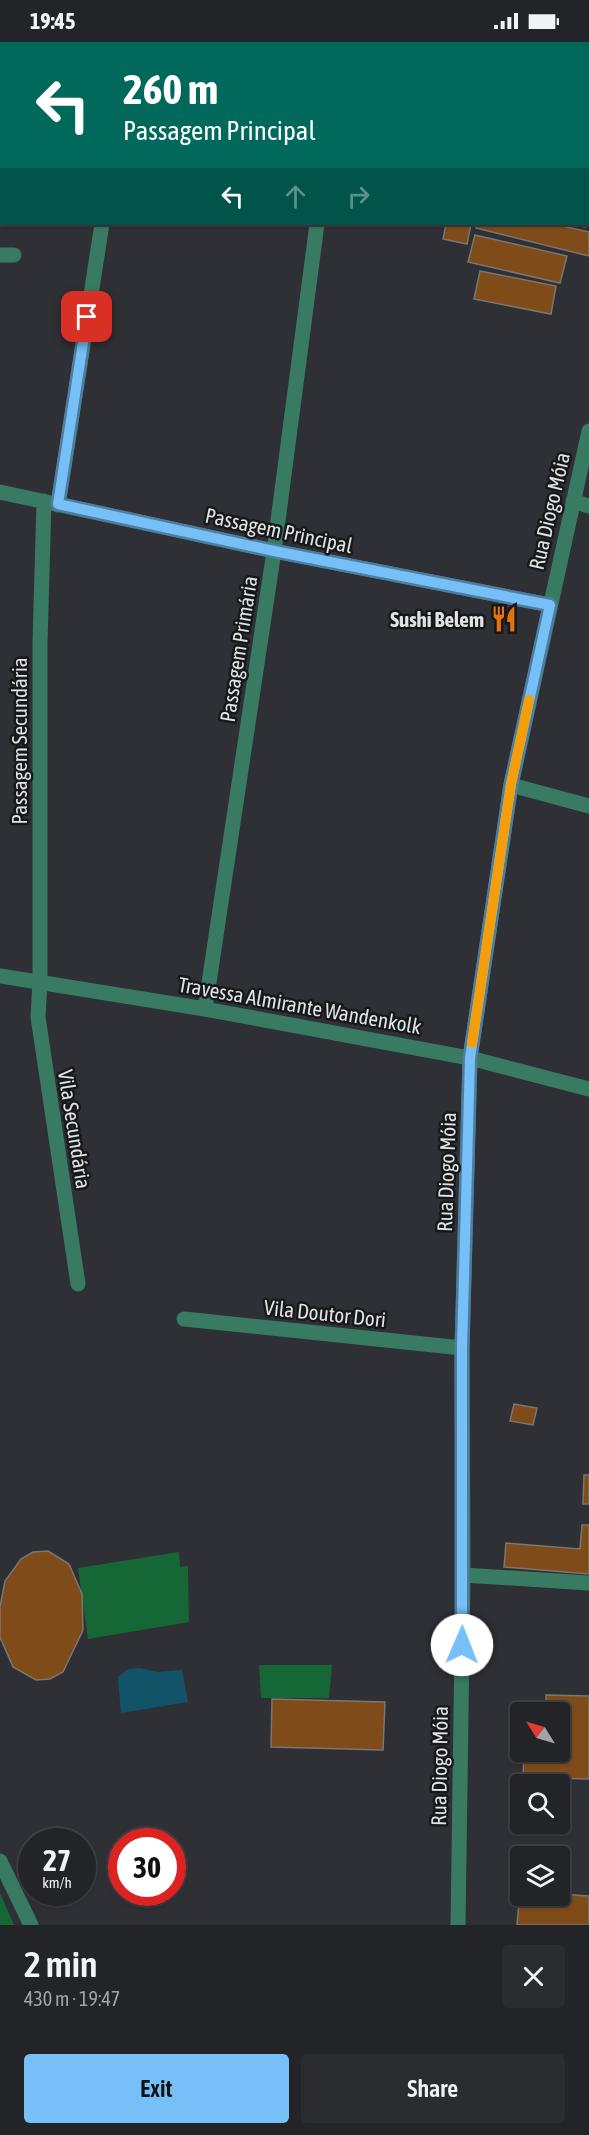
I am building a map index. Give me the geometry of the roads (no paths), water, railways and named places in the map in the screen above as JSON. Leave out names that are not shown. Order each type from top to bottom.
[{"type":"street","name":"Passagem Secundária","points":[[40,981],[40,643],[51,503],[102,225]]},
{"type":"street","name":"Passagem Primária","points":[[205,1009],[274,551],[317,225]]},
{"type":"street","name":"Rua Diogo Móia","points":[[459,1925],[463,1575],[462,1348],[470,1058],[511,784],[589,431]]},
{"type":"street","name":"Passagem Principal","points":[[0,492],[274,551],[550,605]]},
{"type":"street","points":[[573,501],[589,506]]},
{"type":"street","points":[[511,784],[589,806]]},
{"type":"street","name":"Travessa Almirante Wandenkolk","points":[[0,976],[205,1009],[470,1058],[589,1089]]},
{"type":"street","name":"Vila Secundária","points":[[40,981],[38,1017],[41,1047],[78,1284]]},
{"type":"street","name":"Vila Doutor Dori","points":[[184,1319],[462,1348]]},
{"type":"street","points":[[463,1575],[589,1583]]},
{"type":"street","points":[[0,1861],[31,1925]]},
{"type":"water","points":[[139,1668],[158,1672],[182,1670],[188,1702],[121,1713],[118,1677],[128,1669]]},
{"type":"place","name":"Sushi Belem","points":[[504,619]]}]
